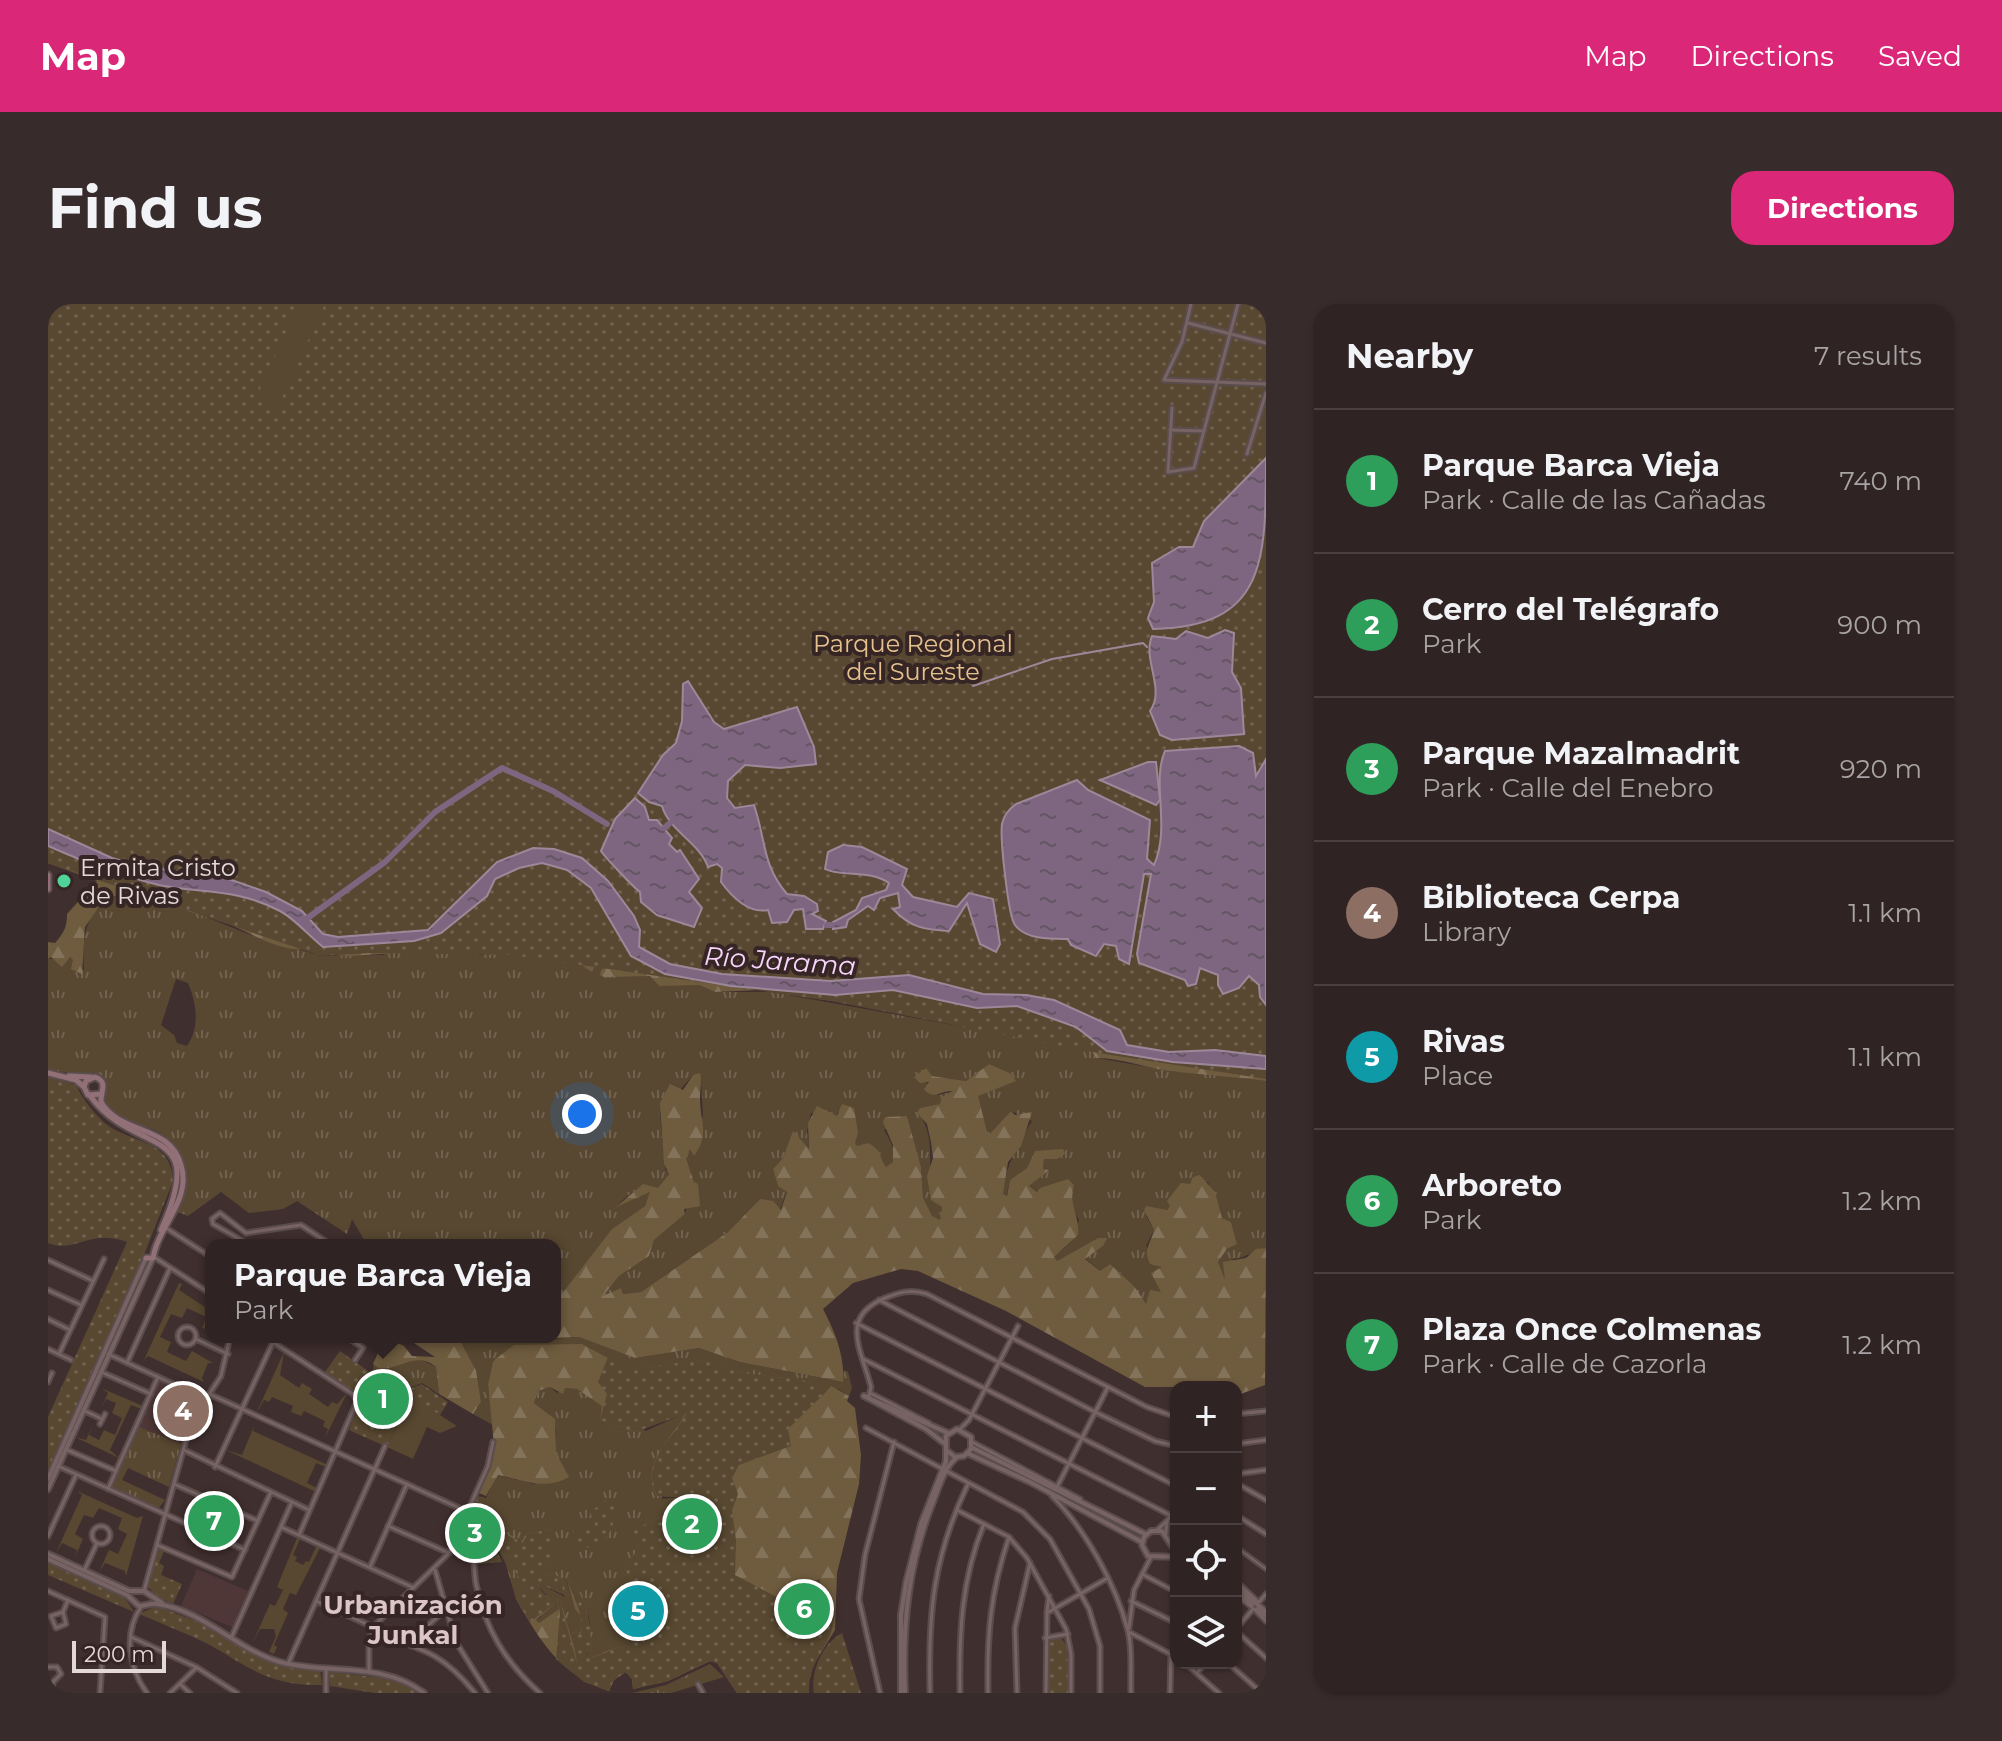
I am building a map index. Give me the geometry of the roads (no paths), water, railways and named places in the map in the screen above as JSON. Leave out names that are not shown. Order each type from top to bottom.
[{"type":"main road","points":[[48,875],[48,889]]},
{"type":"main road","points":[[48,1073],[76,1080],[113,1122],[162,1144],[177,1167],[178,1184],[173,1202],[151,1256]]},
{"type":"main road","points":[[60,1076],[92,1077],[103,1083],[101,1102],[109,1113],[158,1136],[177,1155],[183,1184],[151,1256]]},
{"type":"main road","points":[[84,1087],[92,1077]]},
{"type":"main road","points":[[91,1096],[102,1094]]},
{"type":"street","points":[[1191,304],[1164,380],[1266,384]]},
{"type":"street","points":[[1172,408],[1168,472],[1194,468],[1238,304]]},
{"type":"street","points":[[1186,323],[1266,343]]},
{"type":"street","points":[[1247,454],[1266,393]]},
{"type":"street","points":[[1170,430],[1204,431]]},
{"type":"street","points":[[238,1239],[222,1231],[212,1219],[220,1213],[246,1233],[247,1239]]},
{"type":"street","points":[[246,1233],[301,1225],[322,1239]]},
{"type":"street","points":[[166,1228],[205,1253]]},
{"type":"street","points":[[151,1256],[205,1290]]},
{"type":"street","points":[[48,1489],[151,1256]]},
{"type":"street","points":[[48,1479],[151,1256]]},
{"type":"street","points":[[59,1354],[104,1259]]},
{"type":"street","points":[[48,1260],[93,1281]]},
{"type":"street","points":[[127,1363],[170,1268]]},
{"type":"street","points":[[48,1290],[82,1306]]},
{"type":"street","points":[[870,1395],[856,1323],[865,1307],[879,1300],[903,1291],[921,1292],[1108,1387],[1170,1414]]},
{"type":"street","points":[[879,1300],[1095,1412],[1155,1441],[1170,1445]]},
{"type":"street","points":[[48,1319],[71,1330]]},
{"type":"street","points":[[856,1323],[1170,1483]]},
{"type":"street","points":[[903,1693],[904,1630],[909,1583],[944,1470],[946,1450],[944,1444],[926,1429],[864,1397],[870,1395],[937,1431],[948,1433],[960,1429],[969,1420],[1018,1326]]},
{"type":"street","points":[[196,1339],[193,1329],[180,1330],[183,1343],[196,1339],[228,1354]]},
{"type":"street","points":[[144,1591],[191,1422],[209,1394],[228,1354],[229,1343]]},
{"type":"street","points":[[215,1467],[273,1343]]},
{"type":"street","points":[[275,1343],[353,1394],[357,1405],[299,1535]]},
{"type":"street","points":[[355,1360],[363,1348],[356,1343]]},
{"type":"street","points":[[48,1349],[71,1360]]},
{"type":"street","points":[[108,1354],[206,1399]]},
{"type":"street","points":[[863,1359],[1170,1515],[1157,1530],[1145,1534],[1133,1531],[972,1444]]},
{"type":"street","points":[[101,1372],[151,1394]]},
{"type":"street","points":[[48,1382],[52,1373]]},
{"type":"street","points":[[108,1489],[158,1377]]},
{"type":"street","points":[[1056,1489],[1108,1387]]},
{"type":"street","points":[[209,1394],[468,1512]]},
{"type":"street","points":[[83,1410],[101,1422],[105,1414]]},
{"type":"street","points":[[1242,1413],[1266,1411]]},
{"type":"street","points":[[967,1454],[972,1444],[969,1420]]},
{"type":"street","points":[[866,1428],[1035,1521],[1081,1594],[1096,1625],[1100,1646],[1100,1693]]},
{"type":"street","points":[[960,1429],[969,1434]]},
{"type":"street","points":[[944,1444],[948,1433]]},
{"type":"street","points":[[1242,1443],[1266,1440]]},
{"type":"street","points":[[369,1672],[372,1630],[449,1553],[488,1466],[493,1442]]},
{"type":"street","points":[[880,1693],[859,1599],[865,1555],[894,1442]]},
{"type":"street","points":[[288,1664],[385,1446]]},
{"type":"street","points":[[65,1449],[116,1471]]},
{"type":"street","points":[[183,1449],[189,1456],[309,1510]]},
{"type":"street","points":[[946,1450],[957,1457]]},
{"type":"street","points":[[944,1470],[957,1457],[967,1454],[981,1457],[1142,1542]]},
{"type":"street","points":[[180,1458],[189,1456]]},
{"type":"street","points":[[58,1466],[245,1550]]},
{"type":"street","points":[[1242,1473],[1266,1470]]},
{"type":"street","points":[[48,1536],[76,1475]]},
{"type":"street","points":[[173,1484],[258,1521]]},
{"type":"street","points":[[370,1567],[407,1484]]},
{"type":"street","points":[[930,1693],[929,1620],[944,1544],[968,1484]]},
{"type":"street","points":[[1242,1486],[1266,1500]]},
{"type":"street","points":[[1047,1491],[1073,1520],[1127,1619],[1131,1693]]},
{"type":"street","points":[[157,1545],[232,1577],[271,1492]]},
{"type":"street","points":[[232,1636],[292,1502]]},
{"type":"street","points":[[957,1510],[1009,1537],[1030,1563],[1057,1607],[1068,1634],[1071,1693]]},
{"type":"street","points":[[1242,1519],[1266,1534]]},
{"type":"street","points":[[1167,1521],[1166,1534],[1170,1543]]},
{"type":"street","points":[[960,1693],[959,1625],[970,1566],[984,1524]]},
{"type":"street","points":[[388,1526],[449,1553]]},
{"type":"street","points":[[84,1571],[97,1543],[92,1531],[105,1527],[109,1538],[106,1543],[97,1543]]},
{"type":"street","points":[[281,1527],[414,1588]]},
{"type":"street","points":[[1157,1530],[1166,1534]]},
{"type":"street","points":[[1145,1534],[1142,1542],[1145,1553],[1151,1557],[1170,1553]]},
{"type":"street","points":[[988,1693],[987,1628],[991,1598],[1009,1537]]},
{"type":"street","points":[[456,1542],[472,1553],[479,1597],[498,1644],[520,1674],[540,1693]]},
{"type":"street","points":[[1242,1551],[1266,1569]]},
{"type":"street","points":[[1165,1555],[1170,1553]]},
{"type":"street","points":[[48,1556],[137,1593],[144,1591],[257,1652],[288,1664],[369,1672],[397,1678],[424,1693]]},
{"type":"street","points":[[48,1556],[134,1600],[141,1607]]},
{"type":"street","points":[[1127,1619],[1131,1601],[1151,1557]]},
{"type":"street","points":[[1017,1693],[1015,1628],[1030,1563]]},
{"type":"street","points":[[434,1569],[456,1642],[486,1692]]},
{"type":"street","points":[[1142,1574],[1170,1589]]},
{"type":"street","points":[[1047,1613],[1107,1579]]},
{"type":"street","points":[[48,1591],[105,1617],[100,1693]]},
{"type":"street","points":[[134,1600],[137,1593]]},
{"type":"street","points":[[1242,1593],[1259,1608]]},
{"type":"street","points":[[1242,1593],[1259,1608]]},
{"type":"street","points":[[1242,1624],[1259,1608],[1266,1594]]},
{"type":"street","points":[[148,1604],[150,1595]]},
{"type":"street","points":[[1046,1693],[1045,1638],[1049,1596]]},
{"type":"street","points":[[63,1612],[51,1616],[54,1627],[66,1624],[63,1612],[68,1600]]},
{"type":"street","points":[[316,1601],[372,1630],[410,1642],[439,1658],[475,1693]]},
{"type":"street","points":[[1131,1601],[1170,1620]]},
{"type":"street","points":[[147,1693],[134,1672],[131,1637],[141,1607],[148,1604],[175,1610]]},
{"type":"street","points":[[410,1642],[445,1610]]},
{"type":"street","points":[[1129,1632],[1170,1652]]},
{"type":"street","points":[[1045,1638],[1068,1634]]},
{"type":"street","points":[[1242,1636],[1266,1658]]},
{"type":"street","points":[[131,1637],[196,1667],[237,1693]]},
{"type":"street","points":[[48,1667],[54,1666],[60,1671],[60,1679],[50,1682],[52,1693]]},
{"type":"street","points":[[170,1693],[196,1667]]},
{"type":"street","points":[[326,1668],[326,1693]]},
{"type":"street","points":[[1170,1693],[1171,1669]]},
{"type":"street","points":[[1192,1669],[1219,1693]]},
{"type":"street","points":[[1197,1673],[1200,1669]]},
{"type":"street","points":[[1235,1669],[1262,1693]]},
{"type":"street","points":[[466,1681],[474,1675]]},
{"type":"street","points":[[180,1684],[190,1693]]},
{"type":"street","points":[[698,1684],[703,1693]]},
{"type":"street","points":[[1209,1693],[1211,1686]]},
{"type":"water","points":[[1266,458],[1264,528],[1260,557],[1252,581],[1238,601],[1218,616],[1190,625],[1153,629],[1148,618],[1154,602],[1152,563],[1179,547],[1193,547],[1204,521]]},
{"type":"water","points":[[1225,630],[1234,633],[1232,672],[1241,688],[1244,734],[1172,740],[1160,735],[1150,711],[1156,693],[1150,655],[1152,636],[1176,639],[1186,631],[1208,638]]},
{"type":"water","points":[[688,681],[714,722],[724,729],[797,707],[814,747],[816,764],[780,768],[745,765],[728,781],[727,798],[735,808],[754,805],[773,873],[787,894],[804,896],[817,904],[818,911],[812,914],[826,921],[823,929],[806,929],[803,909],[794,910],[787,922],[772,923],[768,910],[761,911],[741,903],[721,882],[722,868],[717,864],[708,867],[698,851],[671,823],[662,806],[649,802],[638,793],[663,755],[676,743],[682,721],[683,684]]},
{"type":"water","points":[[1239,746],[1253,753],[1256,776],[1266,759],[1266,1005],[1260,997],[1259,985],[1249,976],[1239,988],[1223,994],[1218,985],[1218,975],[1200,968],[1196,984],[1188,986],[1185,980],[1139,963],[1137,954],[1151,874],[1144,874],[1129,964],[1119,959],[1116,946],[1104,944],[1096,956],[1071,945],[1068,939],[1032,936],[1015,925],[1007,893],[1002,832],[1004,818],[1013,806],[1077,780],[1088,790],[1150,820],[1147,859],[1154,865],[1161,836],[1160,777],[1165,751]]},
{"type":"water","points":[[1148,762],[1156,762],[1160,800],[1156,805],[1100,780]]},
{"type":"water","points":[[635,798],[645,807],[649,820],[657,820],[672,838],[669,844],[677,852],[680,850],[699,879],[689,892],[702,908],[694,927],[657,915],[641,902],[640,892],[601,851],[615,819]]},
{"type":"water","points":[[48,829],[112,858],[143,867],[223,877],[266,892],[302,911],[323,934],[338,937],[428,930],[497,862],[533,848],[554,849],[582,858],[608,881],[634,916],[640,930],[639,947],[670,964],[722,974],[831,981],[909,975],[983,994],[1026,995],[1054,1000],[1120,1030],[1127,1045],[1169,1052],[1215,1050],[1266,1056],[1266,1069],[1173,1062],[1107,1051],[1076,1027],[1017,1006],[977,1008],[893,990],[835,995],[731,986],[665,974],[631,956],[591,888],[567,870],[542,863],[519,868],[495,879],[487,896],[441,933],[414,941],[323,947],[286,914],[264,904],[234,895],[159,885],[103,868],[48,846]]},
{"type":"water","points":[[843,845],[862,847],[907,869],[902,885],[913,897],[957,907],[969,893],[993,899],[1000,944],[996,952],[980,944],[967,903],[949,931],[932,930],[912,924],[893,909],[900,907],[898,893],[880,898],[874,910],[868,906],[848,920],[846,927],[833,929],[833,922],[856,910],[862,898],[886,890],[889,883],[873,876],[825,869],[828,852]]},
{"type":"waterway","points":[[973,686],[1052,659],[1143,643],[1147,647]]},
{"type":"waterway","points":[[302,922],[385,862],[435,812],[502,768],[553,791],[607,824]]},
{"type":"waterway","name":"Río Jarama","points":[[664,828],[670,823]]},
{"type":"waterway","points":[[827,925],[832,925]]},
{"type":"place","name":"Ermita Cristo de Rivas","points":[[64,881]]},
{"type":"place","name":"Parque Barca Vieja","points":[[383,1399]]},
{"type":"place","name":"Biblioteca Cerpa","points":[[183,1411]]},
{"type":"place","name":"Plaza Once Colmenas","points":[[214,1521]]},
{"type":"place","name":"Cerro del Telégrafo","points":[[692,1524]]},
{"type":"place","name":"Parque Mazalmadrit","points":[[475,1533]]},
{"type":"place","name":"Arboreto","points":[[804,1609]]},
{"type":"place","name":"Rivas","points":[[638,1611]]},
{"type":"district","name":"Urbanización Junkal","points":[[413,1620]]},
{"type":"park label","name":"Parque Regional del Sureste","points":[[913,657]]}]
